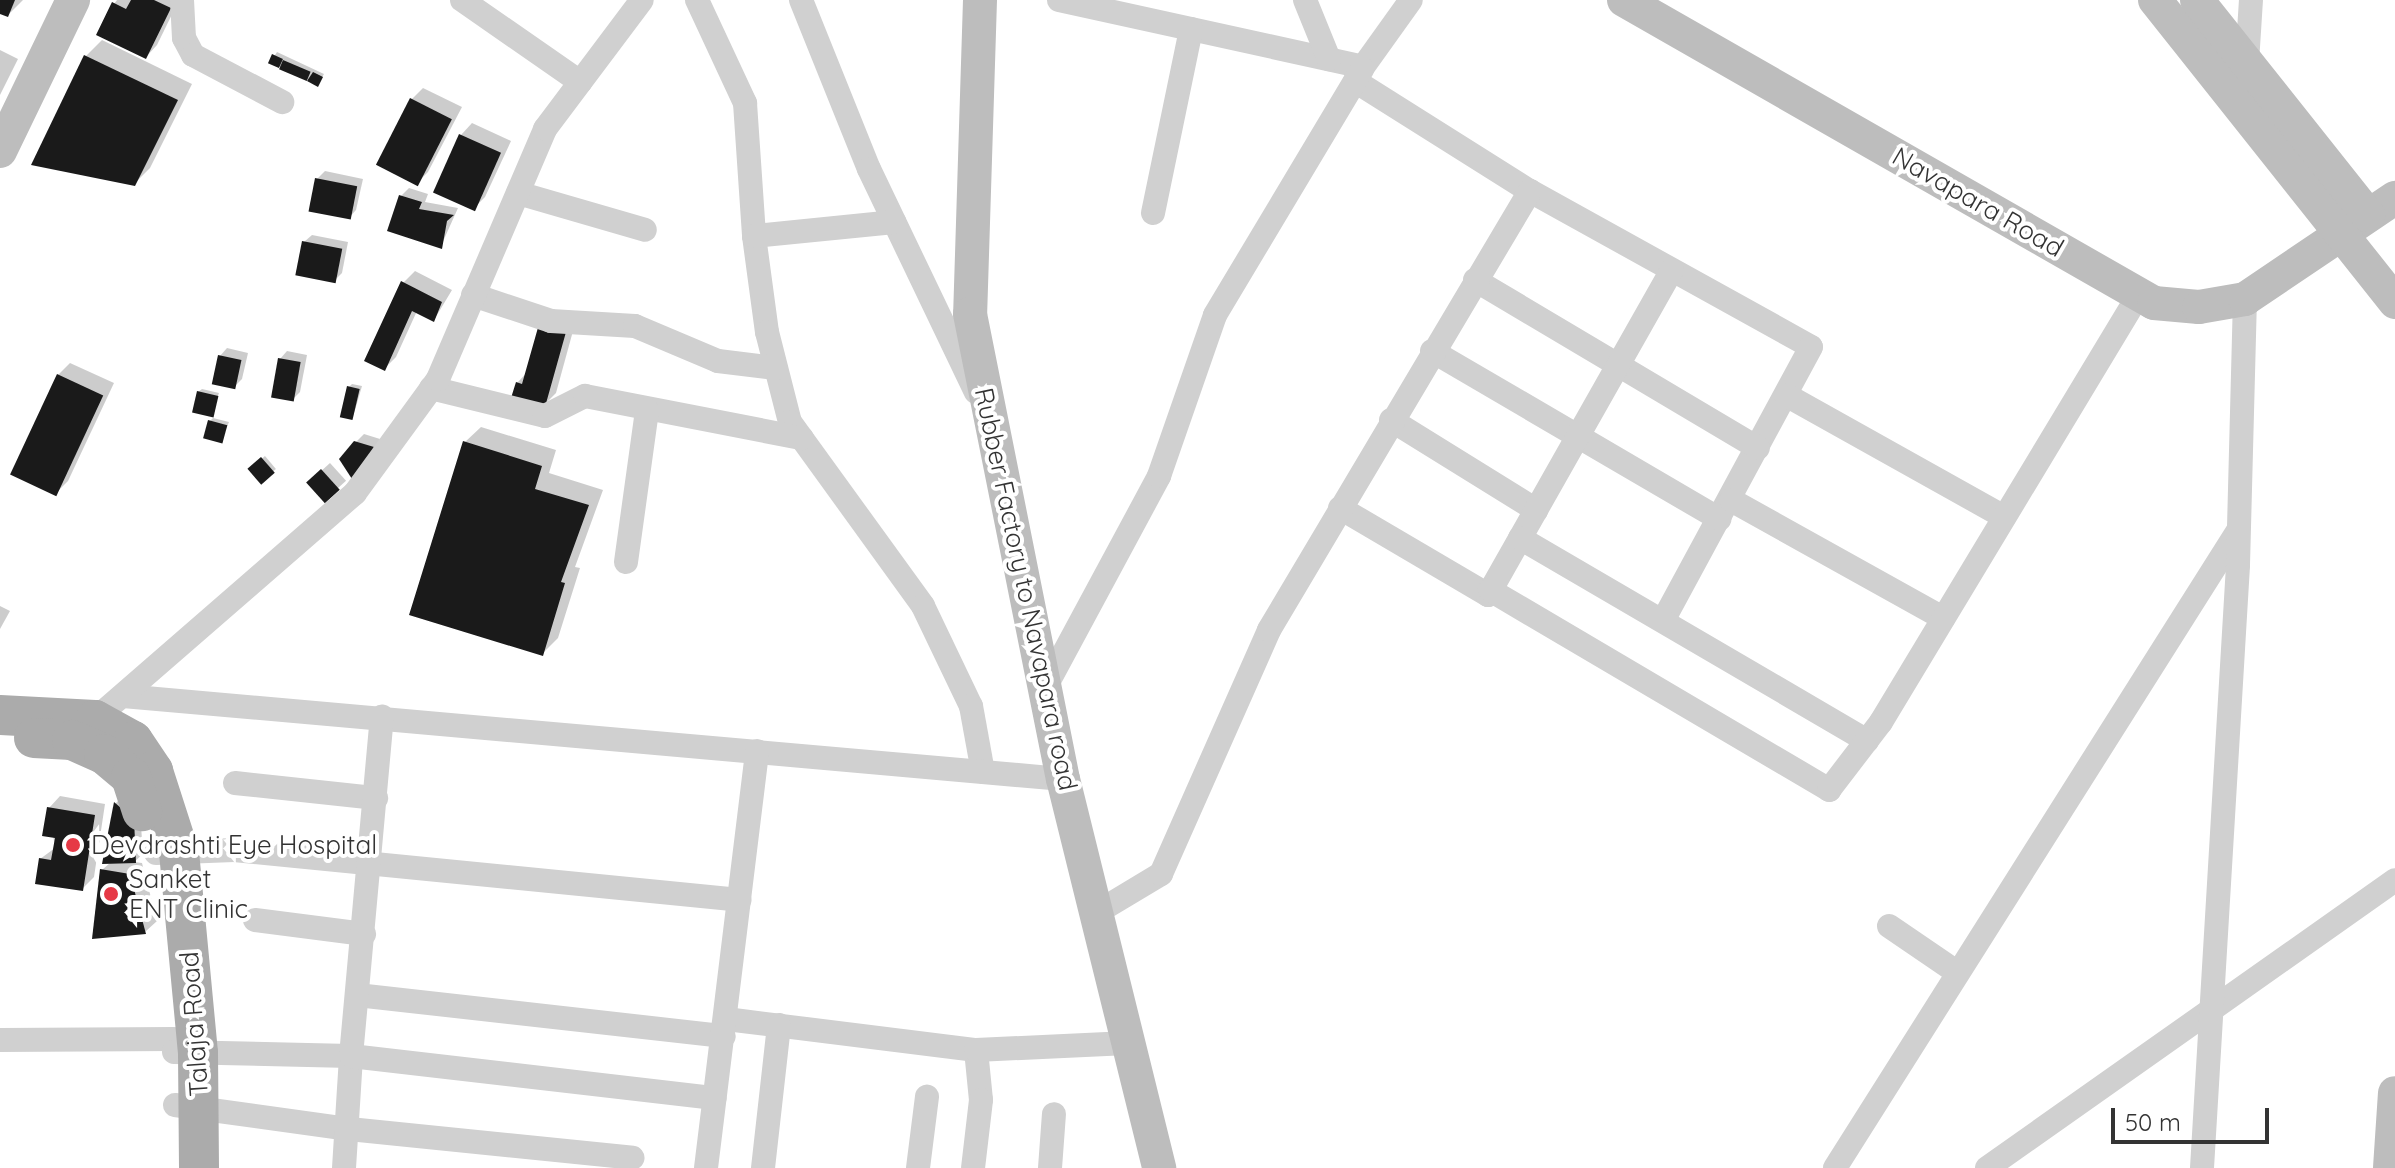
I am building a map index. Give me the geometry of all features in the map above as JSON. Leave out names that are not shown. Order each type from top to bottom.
[{"type":"main road","name":"Talaja Road","points":[[0,715],[96,718],[123,733],[168,852],[187,1107],[199,1168]]},
{"type":"main road","name":"Talaja Road","points":[[0,735],[96,718]]},
{"type":"main road","name":"Talaja Road","points":[[175,1168],[187,1107]]},
{"type":"street","points":[[0,151],[73,0]]},
{"type":"street","points":[[182,0],[184,38],[193,55],[282,102]]},
{"type":"street","points":[[462,0],[580,82]]},
{"type":"street","points":[[697,0],[745,103],[754,236],[776,368],[790,422],[923,606],[971,706],[983,772]]},
{"type":"street","points":[[801,0],[894,222],[992,426]]},
{"type":"street","name":"Rubber Factory to Navapara road","points":[[980,0],[970,314],[1063,779],[1159,1168]]},
{"type":"street","points":[[1059,0],[1329,59],[1359,74],[1530,191],[1811,347],[1663,621]]},
{"type":"street","points":[[1305,0],[1329,59]]},
{"type":"street","points":[[1045,688],[1159,476],[1215,315],[1359,74],[1411,0]]},
{"type":"street","name":"Navapara Road","points":[[1624,0],[2154,303],[2199,307],[2245,299],[2381,206]]},
{"type":"street","points":[[2155,0],[2395,302]]},
{"type":"street","points":[[2197,0],[2247,63],[2381,206]]},
{"type":"street","points":[[2247,63],[2251,0]]},
{"type":"street","points":[[96,718],[355,493],[431,388],[545,129],[638,1]]},
{"type":"street","points":[[1153,213],[1191,29]]},
{"type":"street","points":[[1096,913],[1161,874],[1269,630],[1432,351],[1530,191]]},
{"type":"street","points":[[518,193],[645,230]]},
{"type":"street","points":[[754,236],[894,222]]},
{"type":"street","points":[[1340,508],[1488,595],[1672,270]]},
{"type":"street","points":[[1475,280],[1617,368],[1758,448]]},
{"type":"street","points":[[1490,590],[1829,790],[1867,741],[2139,294]]},
{"type":"street","points":[[473,295],[551,321],[635,326],[718,361],[776,368]]},
{"type":"street","points":[[2202,1168],[2208,1012],[2239,530],[2245,299]]},
{"type":"street","points":[[1432,351],[1578,436],[1943,618]]},
{"type":"street","points":[[431,388],[545,416],[576,396],[802,438]]},
{"type":"street","points":[[1786,395],[2004,517]]},
{"type":"street","points":[[626,562],[647,410]]},
{"type":"street","points":[[1391,420],[1536,510]]},
{"type":"street","points":[[1835,1168],[2239,530]]},
{"type":"street","points":[[1520,538],[1867,741]]},
{"type":"street","points":[[96,718],[382,716],[1063,779]]},
{"type":"street","points":[[344,1168],[349,1129],[351,1056],[371,865],[382,716]]},
{"type":"street","points":[[706,1168],[757,751]]},
{"type":"street","points":[[235,783],[376,798]]},
{"type":"street","points":[[168,852],[234,850],[740,900]]},
{"type":"street","points":[[1987,1168],[2395,880]]},
{"type":"street","points":[[255,920],[364,934]]},
{"type":"street","points":[[1889,926],[1958,973]]},
{"type":"street","points":[[357,995],[725,1027],[779,1025],[976,1050],[1128,1043]]},
{"type":"street","points":[[763,1168],[779,1025]]},
{"type":"street","points":[[0,1040],[351,1056],[715,1098]]},
{"type":"street","points":[[973,1168],[981,1100],[976,1050]]},
{"type":"street","points":[[2390,1168],[2395,1093]]},
{"type":"street","points":[[918,1168],[927,1097]]},
{"type":"street","points":[[187,1107],[349,1129],[633,1158]]},
{"type":"street","points":[[1050,1168],[1054,1114]]},
{"type":"building","points":[[0,0],[15,0],[8,17],[0,14]]},
{"type":"building","points":[[131,0],[154,0],[171,8],[146,59],[96,35],[112,2],[126,9]]},
{"type":"building","points":[[272,54],[283,59],[279,68],[268,63]]},
{"type":"building","points":[[84,55],[178,100],[135,186],[31,165]]},
{"type":"building","points":[[283,60],[311,72],[307,81],[279,69]]},
{"type":"building","points":[[313,72],[323,77],[318,87],[307,81]]},
{"type":"building","points":[[410,98],[452,119],[418,186],[376,165]]},
{"type":"building","points":[[459,134],[501,153],[475,211],[433,192]]},
{"type":"building","points":[[315,178],[357,186],[351,220],[309,211]]},
{"type":"building","points":[[399,195],[422,202],[419,209],[454,215],[447,221],[442,249],[387,231]]},
{"type":"building","points":[[302,241],[342,249],[336,283],[295,275]]},
{"type":"building","points":[[401,281],[442,302],[434,322],[412,311],[385,371],[364,361]]},
{"type":"building","points":[[539,324],[566,332],[545,407],[511,398],[516,382],[522,384]]},
{"type":"building","points":[[218,355],[241,360],[235,389],[212,384]]},
{"type":"building","points":[[278,358],[301,362],[294,401],[271,397]]},
{"type":"building","points":[[57,374],[103,396],[56,496],[10,475]]},
{"type":"building","points":[[347,386],[360,389],[352,420],[340,417]]},
{"type":"building","points":[[197,391],[218,396],[213,417],[192,412]]},
{"type":"building","points":[[208,420],[227,425],[222,444],[203,438]]},
{"type":"building","points":[[354,441],[374,447],[365,469],[352,479],[339,459]]},
{"type":"building","points":[[463,441],[542,466],[535,489],[589,505],[561,582],[565,583],[543,656],[409,615]]},
{"type":"building","points":[[261,457],[275,473],[261,485],[247,469]]},
{"type":"building","points":[[321,469],[340,490],[325,503],[306,482]]},
{"type":"building","points":[[114,802],[134,819],[136,863],[102,864]]},
{"type":"building","points":[[47,807],[95,815],[83,891],[35,884],[39,858],[51,860],[55,838],[42,836]]},
{"type":"building","points":[[100,869],[130,874],[146,934],[92,939]]},
{"type":"place","name":"Devdrashti Eye Hospital","points":[[73,845]]},
{"type":"place","name":"Sanket ENT Clinic","points":[[111,894]]}]
